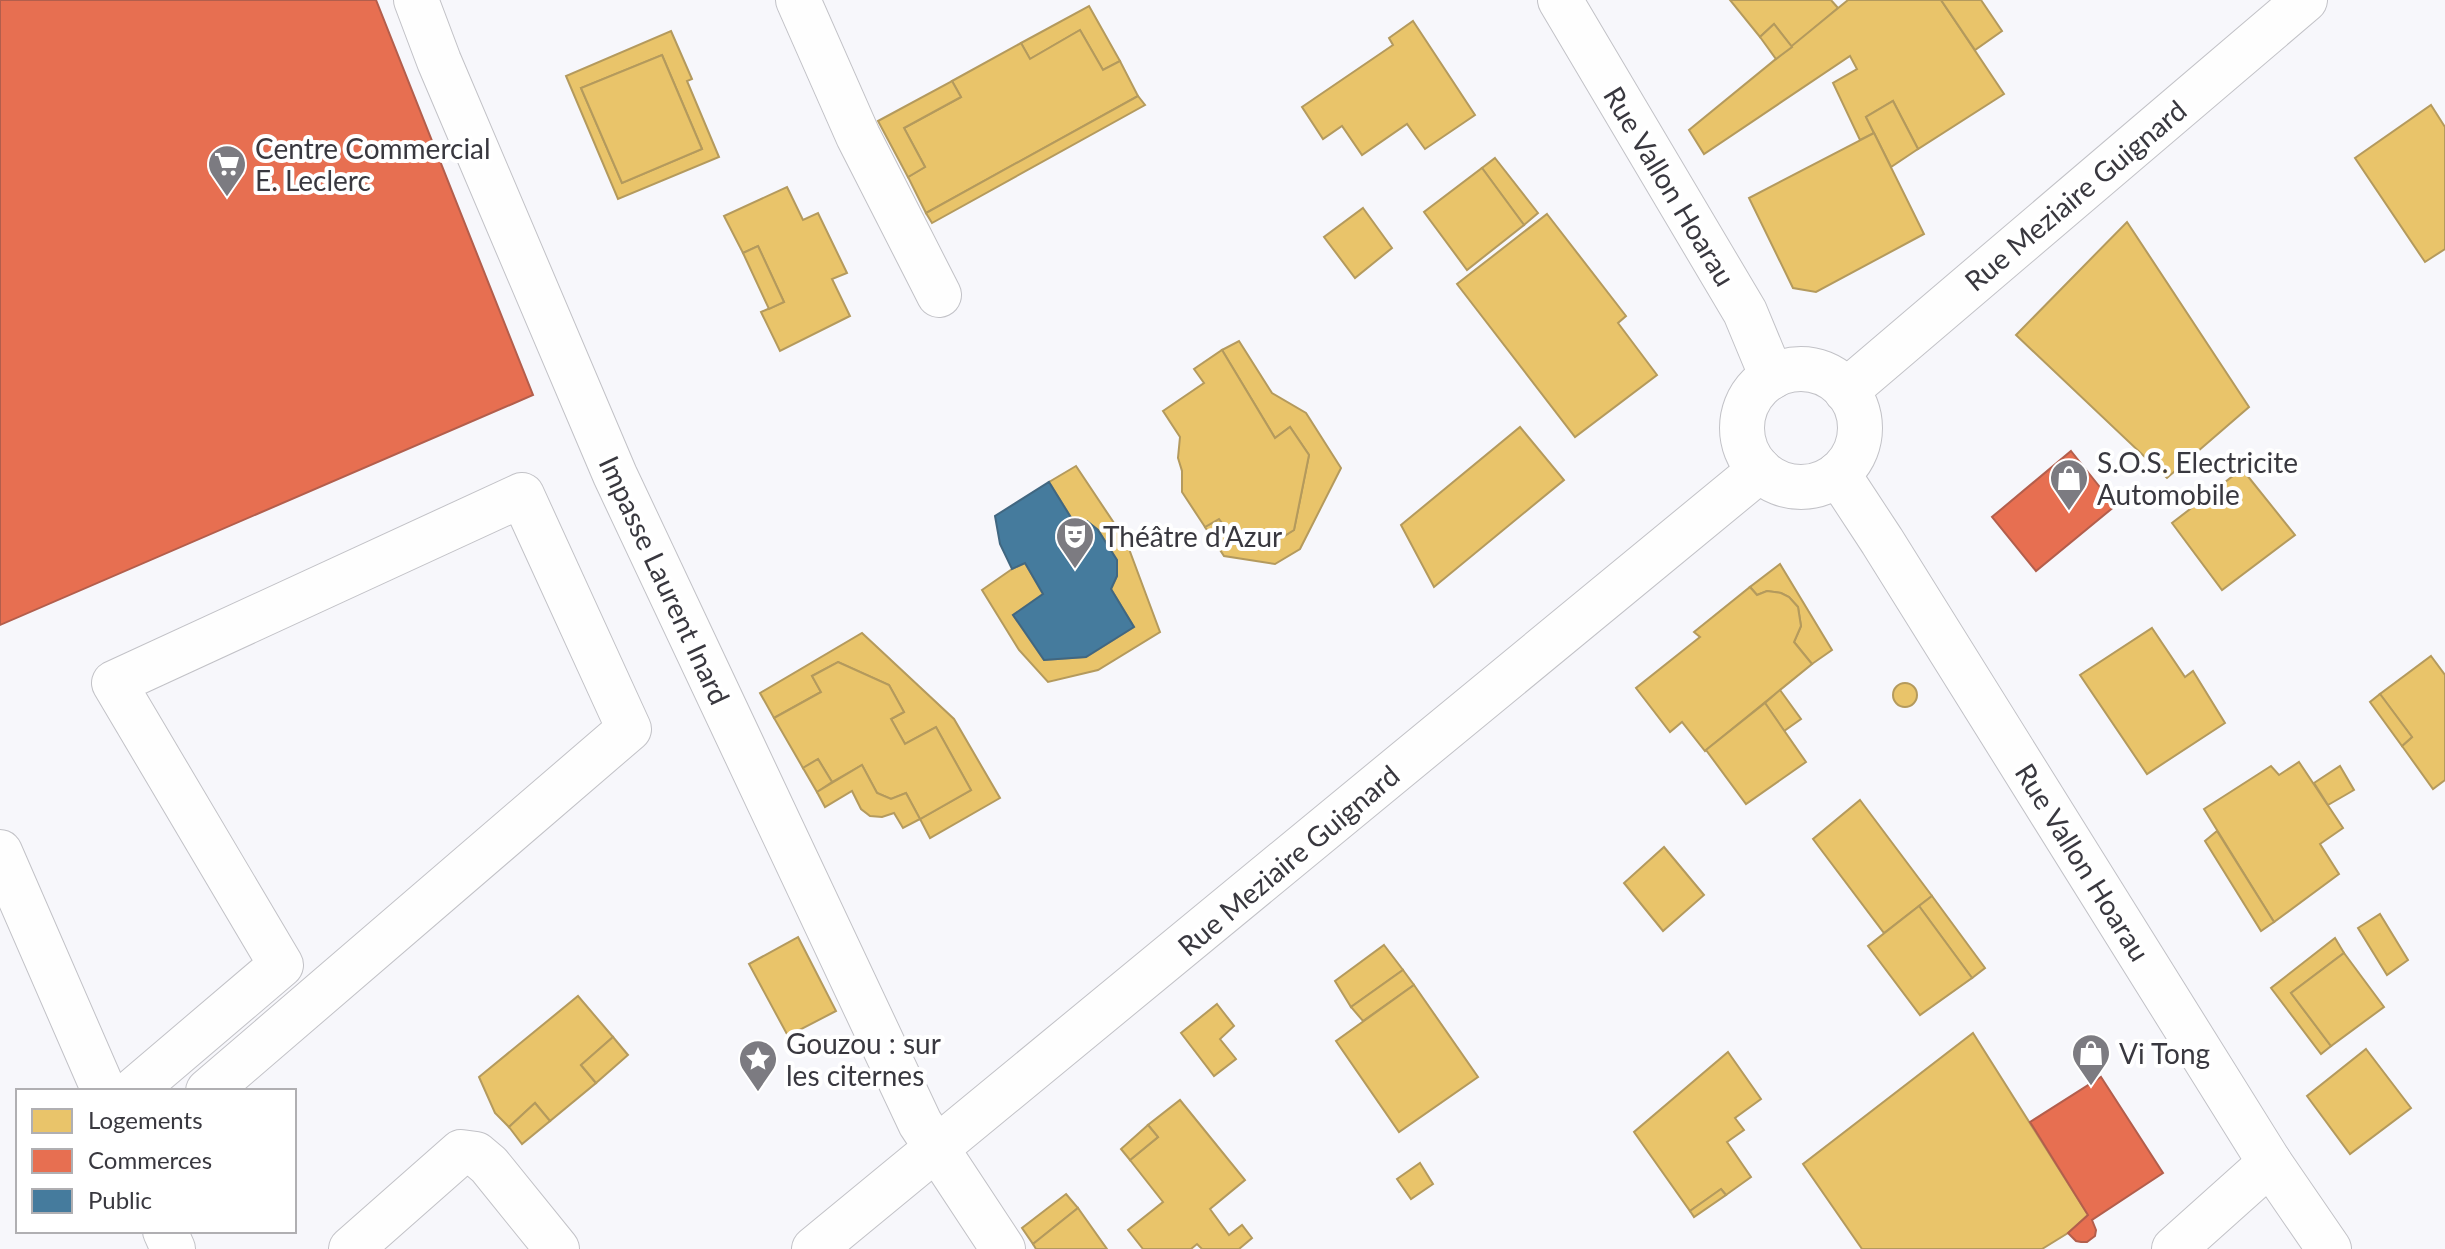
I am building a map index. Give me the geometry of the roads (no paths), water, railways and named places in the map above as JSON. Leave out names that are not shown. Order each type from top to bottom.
[{"type":"street","name":"Impasse Laurent Inard","points":[[416,0],[615,475],[920,1123],[1003,1249]]},
{"type":"street","points":[[798,0],[858,136],[939,295]]},
{"type":"street","name":"Rue Vallon Hoarau","points":[[1560,0],[1745,312],[1772,377]]},
{"type":"street","name":"Rue Meziaire Guignard","points":[[1846,391],[2305,0]]},
{"type":"street","points":[[1803,368],[1822,372],[1838,381],[1846,391],[1859,413],[1860,434],[1855,454],[1838,474],[1826,482],[1806,487],[1786,486],[1760,470],[1744,445],[1742,427],[1745,409],[1754,392],[1785,370],[1803,368]]},
{"type":"street","name":"Rue Meziaire Guignard","points":[[814,1249],[1760,470]]},
{"type":"street","name":"Rue Vallon Hoarau","points":[[1838,474],[2270,1163],[2329,1249]]},
{"type":"street","points":[[135,1089],[281,965],[114,683],[522,495],[629,729],[210,1089]]},
{"type":"street","points":[[0,852],[103,1089]]},
{"type":"street","points":[[351,1249],[461,1152],[476,1154],[489,1165],[557,1249]]},
{"type":"street","points":[[2174,1249],[2270,1163]]},
{"type":"place","name":"Centre Commercial E. Leclerc","points":[[227,198]]},
{"type":"place","name":"S.O.S. Electricite Automobile","points":[[2069,512]]},
{"type":"place","name":"Théâtre d'Azur","points":[[1075,570]]},
{"type":"place","name":"Vi Tong","points":[[2091,1087]]},
{"type":"place","name":"Gouzou : sur les citernes","points":[[758,1093]]}]
